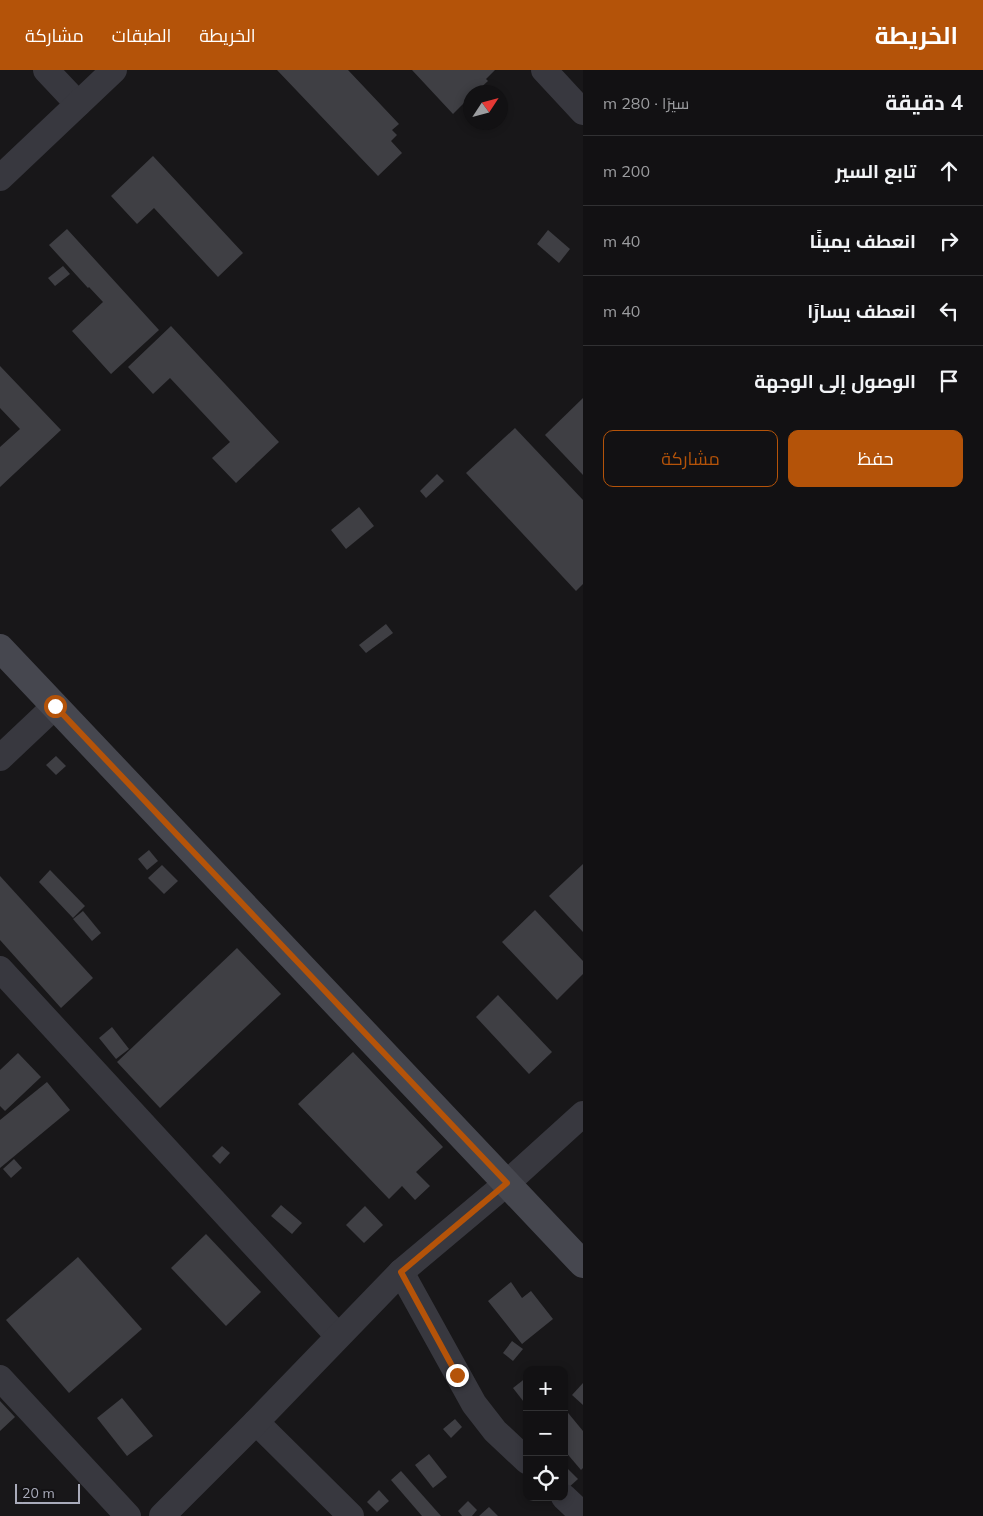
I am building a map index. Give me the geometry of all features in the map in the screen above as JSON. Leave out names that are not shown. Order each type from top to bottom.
[{"type":"street","points":[[46,70],[78,104]]},
{"type":"street","points":[[0,178],[114,70]]},
{"type":"street","points":[[544,70],[583,112]]},
{"type":"street","points":[[0,648],[583,1264]]},
{"type":"street","points":[[0,758],[55,706]]},
{"type":"street","points":[[0,969],[338,1336]]},
{"type":"street","points":[[162,1516],[401,1272],[507,1183],[583,1114]]},
{"type":"street","points":[[401,1272],[474,1404],[495,1431],[523,1457]]},
{"type":"street","points":[[0,1378],[128,1516]]},
{"type":"street","points":[[256,1422],[351,1516]]},
{"type":"street","points":[[568,1501],[583,1515]]},
{"type":"building","points":[[277,70],[348,70],[399,124],[392,130],[397,135],[391,141],[402,153],[378,176]]},
{"type":"building","points":[[412,70],[495,70],[486,79],[488,81],[484,85],[463,85],[463,104],[453,114]]},
{"type":"building","points":[[153,156],[243,253],[218,277],[154,208],[137,224],[111,196]]},
{"type":"building","points":[[67,229],[159,330],[111,374],[72,331],[103,302],[49,245]]},
{"type":"building","points":[[548,230],[570,249],[559,263],[537,244]]},
{"type":"building","points":[[63,266],[70,274],[55,286],[48,278]]},
{"type":"building","points":[[171,326],[279,442],[236,483],[212,458],[230,442],[170,378],[153,394],[128,367]]},
{"type":"building","points":[[0,366],[61,430],[0,487],[0,447],[20,429],[0,408]]},
{"type":"building","points":[[583,398],[583,475],[545,435]]},
{"type":"building","points":[[515,428],[583,500],[583,584],[576,591],[466,473]]},
{"type":"building","points":[[437,474],[444,481],[426,498],[420,491]]},
{"type":"building","points":[[359,507],[374,526],[346,549],[331,530]]},
{"type":"building","points":[[386,624],[393,633],[366,653],[359,645]]},
{"type":"building","points":[[56,756],[66,766],[56,775],[46,765]]},
{"type":"building","points":[[149,850],[158,861],[147,870],[138,859]]},
{"type":"building","points":[[583,864],[583,932],[549,896]]},
{"type":"building","points":[[162,865],[178,881],[164,894],[148,878]]},
{"type":"building","points":[[50,870],[85,906],[73,918],[39,882]]},
{"type":"building","points":[[0,876],[93,978],[61,1008],[0,940]]},
{"type":"building","points":[[535,910],[583,961],[583,974],[557,1000],[502,942]]},
{"type":"building","points":[[83,911],[101,933],[92,941],[73,919]]},
{"type":"building","points":[[237,948],[281,994],[160,1108],[117,1062]]},
{"type":"building","points":[[498,995],[552,1052],[529,1074],[476,1017]]},
{"type":"building","points":[[112,1027],[129,1049],[116,1059],[99,1038]]},
{"type":"building","points":[[353,1052],[443,1147],[416,1172],[430,1186],[415,1200],[402,1186],[389,1199],[298,1104]]},
{"type":"building","points":[[18,1053],[41,1077],[5,1111],[0,1106],[0,1070]]},
{"type":"building","points":[[47,1082],[70,1110],[0,1168],[0,1120]]},
{"type":"building","points":[[222,1146],[230,1153],[220,1164],[212,1156]]},
{"type":"building","points":[[14,1159],[22,1168],[11,1178],[3,1169]]},
{"type":"building","points":[[281,1205],[302,1223],[292,1234],[271,1216]]},
{"type":"building","points":[[365,1206],[383,1225],[364,1243],[346,1225]]},
{"type":"building","points":[[206,1234],[261,1292],[226,1326],[171,1268]]},
{"type":"building","points":[[78,1257],[142,1329],[69,1393],[6,1320]]},
{"type":"building","points":[[511,1282],[522,1298],[531,1291],[553,1319],[522,1344],[488,1301]]},
{"type":"building","points":[[512,1341],[523,1349],[513,1361],[503,1353]]},
{"type":"building","points":[[523,1380],[523,1401],[513,1388]]},
{"type":"building","points":[[583,1383],[583,1405],[572,1395]]},
{"type":"building","points":[[122,1398],[153,1436],[127,1456],[97,1418]]},
{"type":"building","points":[[0,1401],[15,1417],[0,1431]]},
{"type":"building","points":[[568,1413],[583,1431],[583,1468],[581,1470],[568,1455]]},
{"type":"building","points":[[455,1419],[462,1427],[451,1438],[443,1429]]},
{"type":"building","points":[[429,1454],[447,1477],[433,1488],[415,1465]]},
{"type":"building","points":[[568,1469],[578,1479],[568,1488]]},
{"type":"building","points":[[401,1471],[441,1516],[422,1516],[391,1480]]},
{"type":"building","points":[[379,1490],[389,1501],[377,1512],[367,1502]]},
{"type":"building","points":[[468,1501],[477,1510],[472,1516],[462,1516],[458,1511]]},
{"type":"building","points":[[489,1507],[498,1516],[479,1516]]},
{"type":"route","points":[[55,706],[507,1183],[401,1272],[457,1375]]}]
